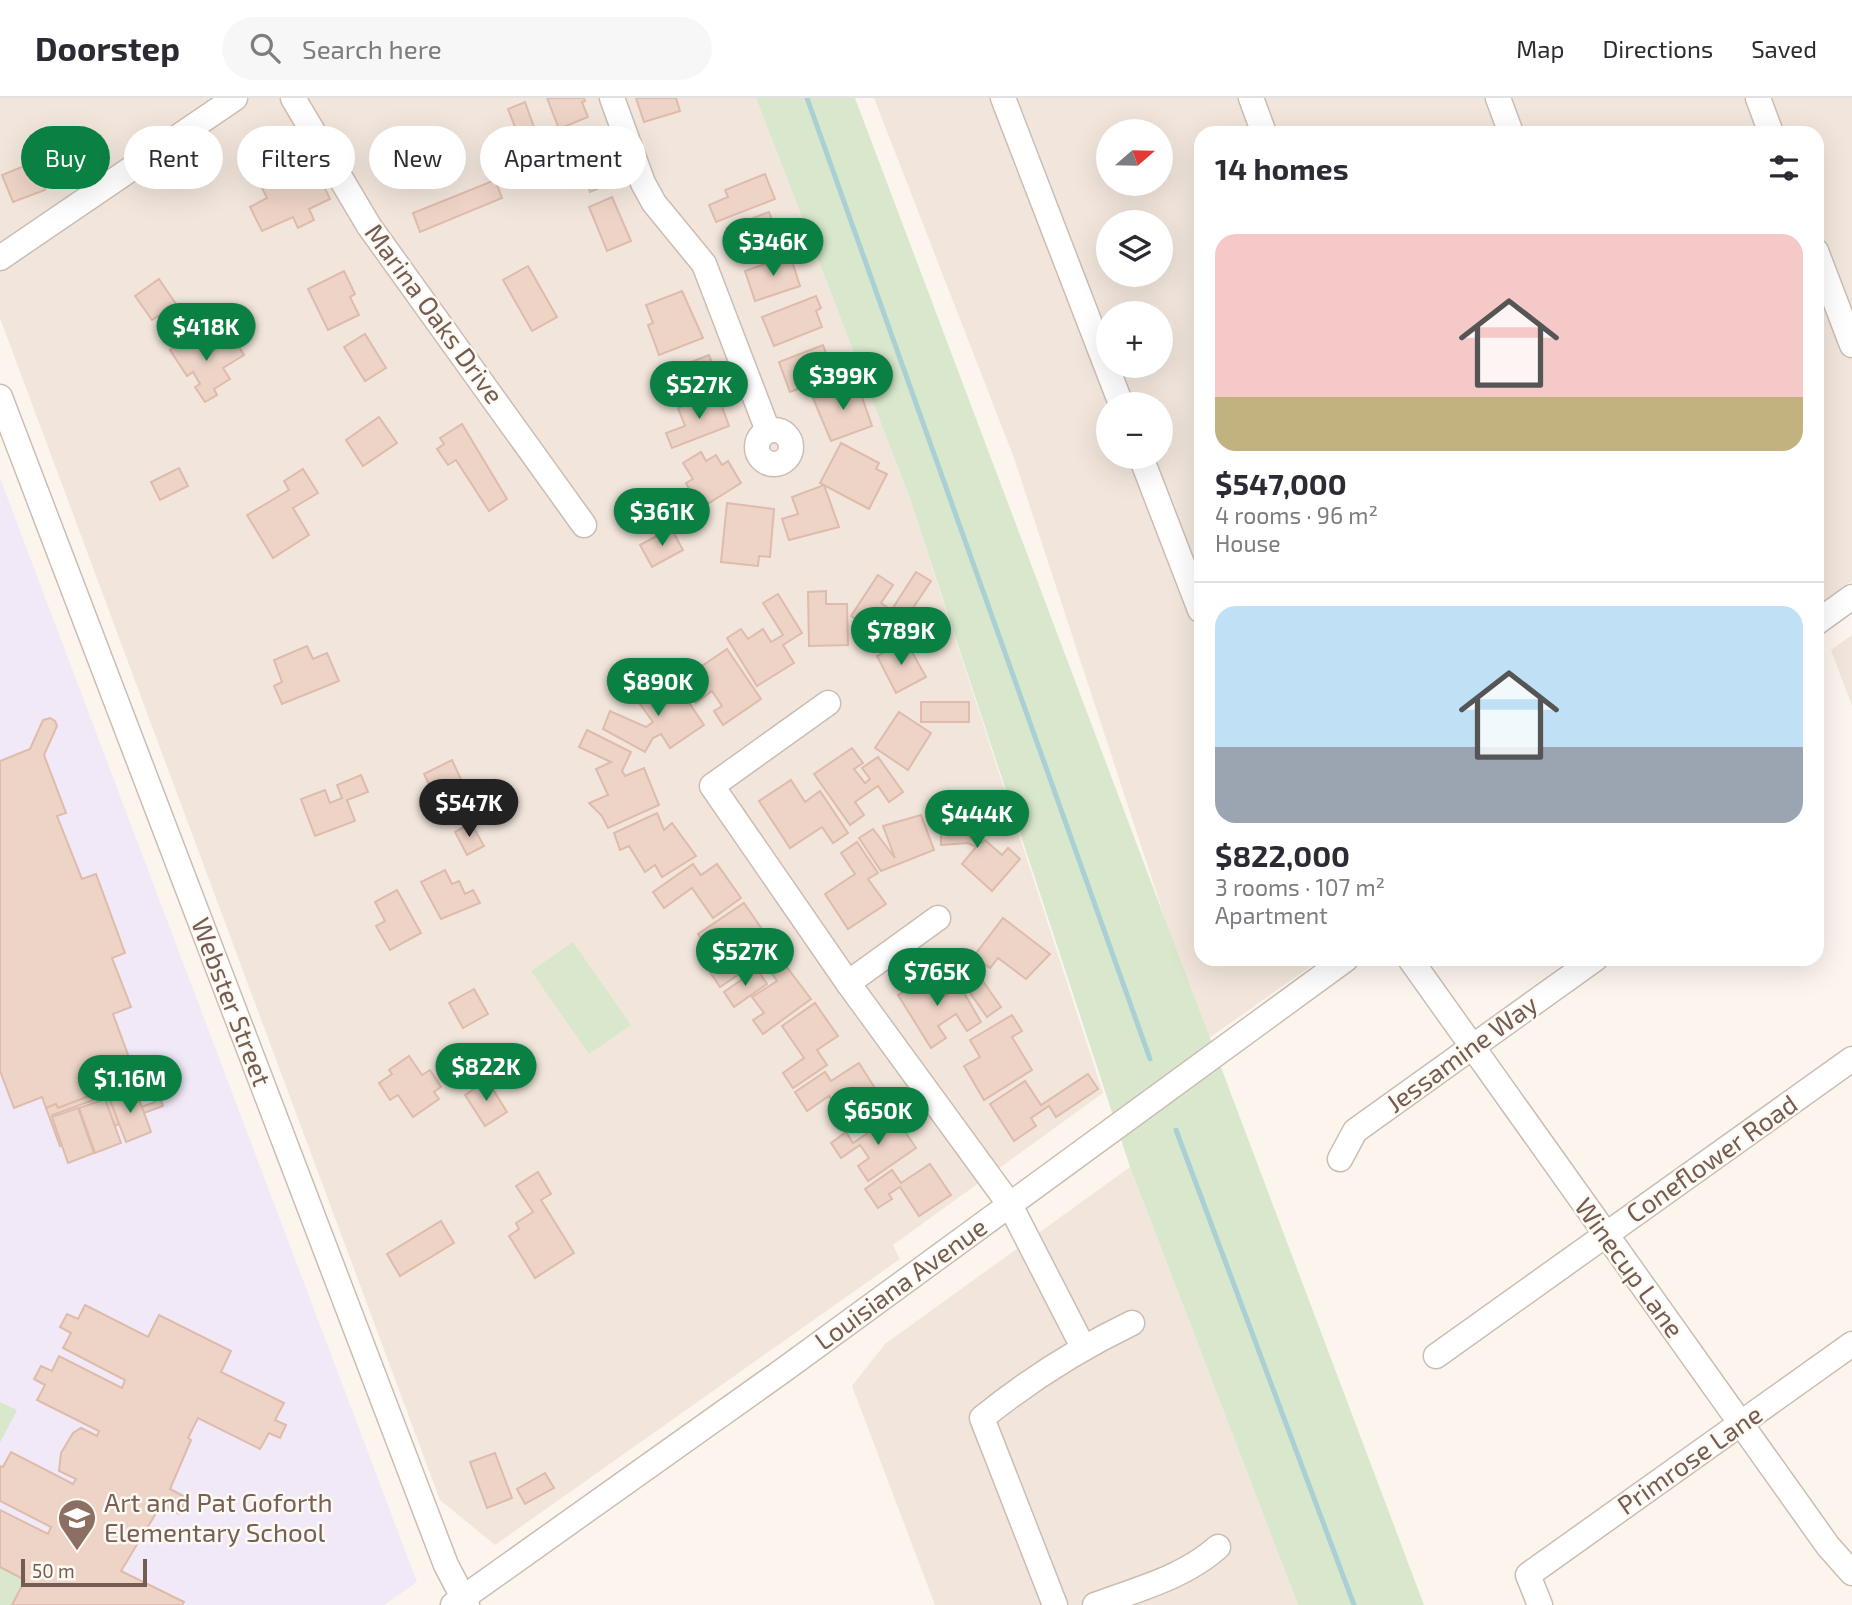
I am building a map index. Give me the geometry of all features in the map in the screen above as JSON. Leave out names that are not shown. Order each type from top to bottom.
[{"type":"street","points":[[0,258],[235,98]]},
{"type":"street","name":"Marina Oaks Drive","points":[[293,98],[369,226],[584,525]]},
{"type":"street","points":[[612,98],[654,203],[704,264],[768,431]]},
{"type":"street","points":[[1003,98],[1116,392]]},
{"type":"street","points":[[1251,98],[1262,126]]},
{"type":"street","points":[[1498,98],[1508,126]]},
{"type":"street","points":[[1758,98],[1768,126]]},
{"type":"street","points":[[1824,272],[1852,345]]},
{"type":"street","name":"Webster Street","points":[[0,397],[461,1602]]},
{"type":"street","points":[[1146,469],[1194,594]]},
{"type":"street","points":[[1824,617],[1852,597]]},
{"type":"street","points":[[828,703],[712,786],[848,983],[1010,1205],[1083,1347]]},
{"type":"street","points":[[848,983],[938,918]]},
{"type":"street","name":"Louisiana Avenue","points":[[461,1602],[1336,966]]},
{"type":"street","name":"Winecup Lane","points":[[1415,966],[1828,1546],[1852,1573]]},
{"type":"street","name":"Jessamine Way","points":[[1340,1159],[1355,1131],[1585,966]]},
{"type":"street","name":"Coneflower Road","points":[[1436,1356],[1852,1059]]},
{"type":"street","points":[[1055,1605],[982,1418],[1013,1393],[1083,1347],[1132,1323]]},
{"type":"street","name":"Primrose Lane","points":[[1540,1605],[1528,1575],[1852,1344]]},
{"type":"street","points":[[1095,1605],[1178,1574],[1203,1560],[1218,1547]]},
{"type":"shaded area","points":[[0,98],[756,98],[909,496],[1103,1093],[893,1245],[900,1259],[495,1545],[440,1500],[0,318]]},
{"type":"shaded area","points":[[874,98],[1852,98],[1852,581],[1824,601],[1824,126],[1194,126],[1194,966],[1311,966],[1205,1041],[1014,458]]},
{"type":"shaded area","points":[[0,478],[417,1582],[384,1605],[0,1605]]},
{"type":"shaded area","points":[[1852,635],[1852,706],[1831,650]]},
{"type":"shaded area","points":[[1130,1167],[1298,1605],[935,1605],[852,1386],[885,1344]]},
{"type":"green space","points":[[756,98],[855,98],[1424,1605],[1298,1605],[1130,1167],[909,496]]},
{"type":"green space","points":[[573,942],[631,1025],[589,1054],[531,971]]},
{"type":"green space","points":[[0,1402],[17,1410],[0,1443]]},
{"type":"green space","points":[[0,1567],[25,1580],[12,1605],[0,1605]]},
{"type":"building","points":[[547,98],[584,98],[585,101],[582,102],[588,117],[566,126],[558,126]]},
{"type":"building","points":[[636,98],[676,98],[680,111],[644,122]]},
{"type":"building","points":[[525,102],[534,126],[515,126],[508,109]]},
{"type":"building","points":[[21,167],[21,189],[45,190],[13,202],[2,175]]},
{"type":"building","points":[[765,174],[775,199],[716,222],[709,205],[728,197],[725,190]]},
{"type":"building","points":[[480,186],[480,189],[498,189],[502,198],[420,232],[413,213]]},
{"type":"building","points":[[262,189],[325,189],[330,199],[309,209],[314,220],[298,228],[293,217],[262,231],[250,207],[267,198]]},
{"type":"building","points":[[612,197],[631,241],[607,251],[589,207]]},
{"type":"building","points":[[769,212],[781,243],[739,259],[727,228]]},
{"type":"building","points":[[790,255],[800,286],[755,301],[745,271]]},
{"type":"building","points":[[528,266],[557,317],[532,331],[503,280]]},
{"type":"building","points":[[344,271],[355,294],[350,297],[359,315],[328,330],[308,289]]},
{"type":"building","points":[[159,279],[176,304],[152,320],[135,296]]},
{"type":"building","points":[[682,291],[703,338],[659,355],[648,325],[653,323],[646,305]]},
{"type":"building","points":[[816,296],[821,308],[816,311],[822,327],[774,346],[762,317]]},
{"type":"building","points":[[199,332],[211,352],[233,338],[244,355],[223,368],[230,379],[214,389],[217,395],[205,402],[195,387],[200,384],[193,372],[187,376],[170,350]]},
{"type":"building","points":[[365,334],[386,368],[365,381],[344,347]]},
{"type":"building","points":[[823,345],[834,375],[790,392],[779,362]]},
{"type":"building","points":[[709,355],[716,373],[699,380],[701,387],[669,399],[660,374]]},
{"type":"building","points":[[857,383],[872,426],[831,441],[813,398]]},
{"type":"building","points":[[717,393],[729,426],[672,448],[666,433],[685,426],[678,408]]},
{"type":"building","points":[[379,417],[397,443],[363,466],[346,440]]},
{"type":"building","points":[[462,424],[507,499],[489,511],[456,460],[448,465],[437,449],[444,444],[440,438]]},
{"type":"building","points":[[841,443],[879,463],[876,469],[887,474],[869,509],[820,483]]},
{"type":"building","points":[[701,452],[706,461],[716,455],[722,465],[728,461],[741,483],[701,508],[686,483],[693,479],[683,463]]},
{"type":"building","points":[[179,468],[188,486],[160,500],[151,482]]},
{"type":"building","points":[[303,469],[318,493],[293,508],[309,535],[273,558],[247,515],[289,490],[284,481]]},
{"type":"building","points":[[824,485],[839,527],[789,540],[782,519],[798,514],[792,497]]},
{"type":"building","points":[[727,503],[774,509],[770,557],[759,556],[758,566],[721,562]]},
{"type":"building","points":[[671,528],[683,550],[652,567],[640,545]]},
{"type":"building","points":[[916,572],[931,581],[903,623],[889,614]]},
{"type":"building","points":[[878,575],[893,585],[881,603],[888,608],[874,631],[851,616]]},
{"type":"building","points":[[826,591],[826,604],[847,604],[848,645],[809,646],[808,592]]},
{"type":"building","points":[[778,594],[802,633],[783,645],[794,663],[757,686],[727,638],[741,629],[748,639],[763,629],[771,642],[783,635],[763,603]]},
{"type":"building","points":[[906,641],[926,677],[896,693],[877,656]]},
{"type":"building","points":[[307,646],[313,659],[327,653],[339,681],[282,704],[274,686],[282,682],[274,660]]},
{"type":"building","points":[[727,649],[761,699],[723,725],[714,711],[722,706],[712,691],[696,703],[673,670],[688,659],[696,670]]},
{"type":"building","points":[[671,676],[704,725],[670,748],[661,734],[653,738],[645,752],[603,729],[610,711],[646,727],[653,722],[637,700]]},
{"type":"building","points":[[921,702],[969,702],[969,722],[921,722]]},
{"type":"building","points":[[899,712],[931,733],[908,770],[875,748]]},
{"type":"building","points":[[50,718],[57,726],[44,755],[66,813],[57,816],[82,879],[96,874],[125,953],[112,958],[131,1007],[113,1014],[131,1063],[103,1074],[107,1085],[99,1088],[100,1092],[58,1108],[56,1104],[46,1108],[42,1097],[14,1108],[0,1071],[0,761],[30,749],[43,720]]},
{"type":"building","points":[[587,730],[631,752],[622,771],[625,776],[644,768],[659,805],[608,828],[602,816],[589,803],[608,795],[596,769],[611,762],[579,747]]},
{"type":"building","points":[[852,748],[863,763],[854,769],[865,783],[870,779],[862,768],[878,757],[903,792],[889,802],[878,786],[855,802],[864,815],[850,825],[814,774]]},
{"type":"building","points":[[452,760],[465,788],[437,801],[424,774]]},
{"type":"building","points":[[361,775],[368,792],[347,800],[355,821],[315,836],[301,799],[325,790],[330,803],[342,798],[337,785]]},
{"type":"building","points":[[791,780],[805,802],[820,791],[848,833],[833,843],[822,827],[790,848],[759,801]]},
{"type":"building","points":[[941,810],[968,810],[968,836],[982,843],[985,840],[1002,855],[1008,848],[1020,859],[992,891],[962,864],[976,847],[968,843],[941,845]]},
{"type":"building","points":[[657,813],[664,830],[672,823],[696,856],[662,877],[655,865],[645,872],[629,846],[620,850],[614,833]]},
{"type":"building","points":[[921,815],[934,850],[881,871],[859,838],[873,829],[895,858],[883,826]]},
{"type":"building","points":[[471,823],[484,846],[467,855],[455,832]]},
{"type":"building","points":[[857,842],[878,873],[868,879],[886,904],[848,929],[825,894],[855,874],[841,853]]},
{"type":"building","points":[[693,864],[701,875],[717,864],[741,898],[713,918],[692,888],[664,908],[653,892]]},
{"type":"building","points":[[445,870],[452,884],[459,881],[465,894],[473,890],[480,903],[441,919],[421,882]]},
{"type":"building","points":[[397,890],[421,933],[390,950],[376,926],[385,921],[375,902]]},
{"type":"building","points":[[744,903],[766,935],[744,949],[754,964],[720,987],[710,972],[719,966],[698,934]]},
{"type":"building","points":[[1003,918],[1050,954],[1026,979],[998,958],[990,968],[974,956]]},
{"type":"building","points":[[783,962],[811,999],[763,1034],[753,1020],[764,1013],[752,997],[777,981],[770,971]]},
{"type":"building","points":[[973,967],[1001,1007],[987,1017],[959,977]]},
{"type":"building","points":[[757,969],[767,984],[734,1007],[724,992]]},
{"type":"building","points":[[937,971],[946,985],[937,990],[942,998],[960,986],[981,1022],[967,1031],[956,1014],[938,1026],[946,1038],[931,1048],[898,995]]},
{"type":"building","points":[[474,989],[488,1014],[463,1028],[449,1003]]},
{"type":"building","points":[[815,1003],[838,1036],[817,1050],[827,1065],[793,1088],[783,1073],[804,1058],[782,1026]]},
{"type":"building","points":[[1012,1015],[1022,1031],[1012,1037],[1032,1070],[984,1100],[964,1066],[980,1057],[970,1040]]},
{"type":"building","points":[[409,1056],[422,1075],[430,1070],[441,1087],[434,1092],[439,1099],[413,1117],[398,1095],[390,1100],[379,1083],[392,1074],[389,1070]]},
{"type":"building","points":[[859,1063],[883,1101],[847,1124],[829,1096],[807,1111],[795,1092],[825,1072],[831,1081]]},
{"type":"building","points":[[150,1071],[163,1106],[144,1113],[141,1107],[155,1102],[146,1080],[109,1094],[119,1124],[115,1126],[102,1097],[52,1115],[62,1145],[60,1146],[46,1108],[56,1104],[58,1108],[100,1092],[99,1088]]},
{"type":"building","points":[[1088,1074],[1098,1089],[1056,1117],[1049,1106],[1031,1118],[1036,1126],[1014,1141],[990,1104],[1025,1081],[1041,1105]]},
{"type":"building","points":[[487,1080],[507,1112],[485,1126],[465,1095]]},
{"type":"building","points":[[135,1088],[151,1132],[126,1142],[109,1097]]},
{"type":"building","points":[[105,1099],[121,1143],[95,1153],[79,1108]]},
{"type":"building","points":[[78,1108],[94,1153],[68,1163],[52,1117]]},
{"type":"building","points":[[894,1115],[916,1148],[868,1181],[858,1166],[869,1158],[860,1145],[841,1158],[831,1143],[846,1132],[853,1143]]},
{"type":"building","points":[[930,1164],[951,1195],[919,1216],[900,1187],[889,1194],[892,1199],[878,1208],[865,1189],[892,1170],[901,1183]]},
{"type":"building","points":[[538,1172],[551,1194],[541,1200],[574,1253],[535,1278],[509,1236],[519,1229],[516,1223],[533,1212],[516,1186]]},
{"type":"building","points":[[441,1221],[454,1243],[400,1276],[387,1254]]},
{"type":"building","points":[[85,1305],[148,1337],[159,1315],[231,1351],[221,1372],[284,1403],[275,1420],[286,1425],[280,1438],[269,1433],[260,1449],[198,1418],[170,1489],[187,1498],[179,1514],[161,1505],[121,1571],[184,1602],[182,1605],[12,1605],[25,1580],[0,1567],[0,1510],[48,1534],[51,1527],[0,1501],[0,1466],[3,1467],[11,1452],[73,1484],[76,1479],[59,1471],[61,1453],[73,1433],[81,1428],[97,1436],[99,1431],[37,1400],[45,1385],[34,1379],[41,1366],[52,1371],[59,1356],[122,1388],[125,1380],[63,1348],[71,1333],[60,1327],[67,1314],[78,1319]]},
{"type":"building","points":[[495,1453],[512,1498],[487,1508],[470,1462]]},
{"type":"building","points":[[545,1473],[554,1488],[525,1504],[517,1489]]},
{"type":"waterway","points":[[807,98],[1150,1059]]},
{"type":"waterway","points":[[1176,1130],[1354,1605]]},
{"type":"place","name":"Art and Pat Goforth Elementary School","points":[[77,1552]]}]
